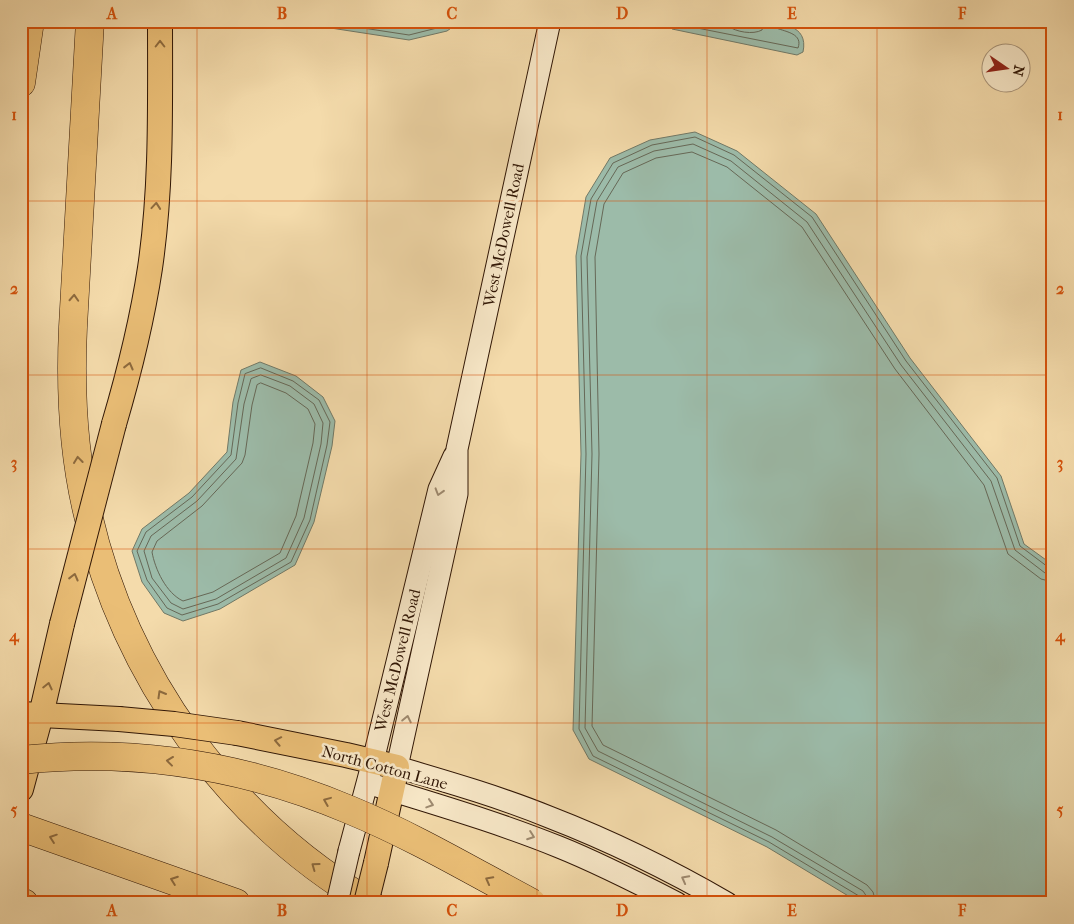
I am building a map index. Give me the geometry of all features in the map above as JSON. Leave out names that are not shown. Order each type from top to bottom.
[{"type":"highway","points":[[21,83],[30,21]]},
{"type":"highway","points":[[90,21],[72,327],[72,408],[87,514],[96,547],[120,614],[134,644],[161,695],[201,754],[248,807],[288,845],[368,903]]},
{"type":"highway","points":[[21,760],[75,756],[139,757],[189,763],[276,782],[322,798],[373,820],[532,903]]},
{"type":"highway","points":[[21,827],[236,903]]},
{"type":"main road","points":[[21,789],[31,714],[62,624],[139,328],[150,268],[160,149],[160,21]]},
{"type":"main road","name":"West McDowell Road","points":[[337,903],[439,489],[457,449],[550,21]]},
{"type":"main road","name":"West McDowell Road","points":[[368,903],[458,494],[457,449]]},
{"type":"main road","name":"North Cotton Lane","points":[[31,714],[174,724],[237,733],[397,767],[502,801],[570,826],[684,878],[727,903]]},
{"type":"main road","name":"North Cotton Lane","points":[[367,783],[558,846],[602,865],[677,903]]},
{"type":"water","points":[[285,21],[461,21],[447,31],[409,40]]},
{"type":"water","points":[[669,21],[729,21],[751,28],[759,27],[759,22],[776,23],[797,30],[802,36],[804,43],[803,52],[797,55],[672,29]]},
{"type":"water","points":[[695,132],[737,151],[816,214],[910,358],[1001,476],[1024,544],[1053,565],[1053,903],[860,903],[767,847],[589,759],[573,730],[581,454],[576,256],[586,197],[610,158],[650,140]]},
{"type":"water","points":[[260,362],[296,376],[323,397],[335,421],[332,446],[314,522],[295,565],[220,609],[183,621],[164,613],[142,582],[132,551],[142,529],[189,493],[227,452],[233,402],[241,370]]}]
